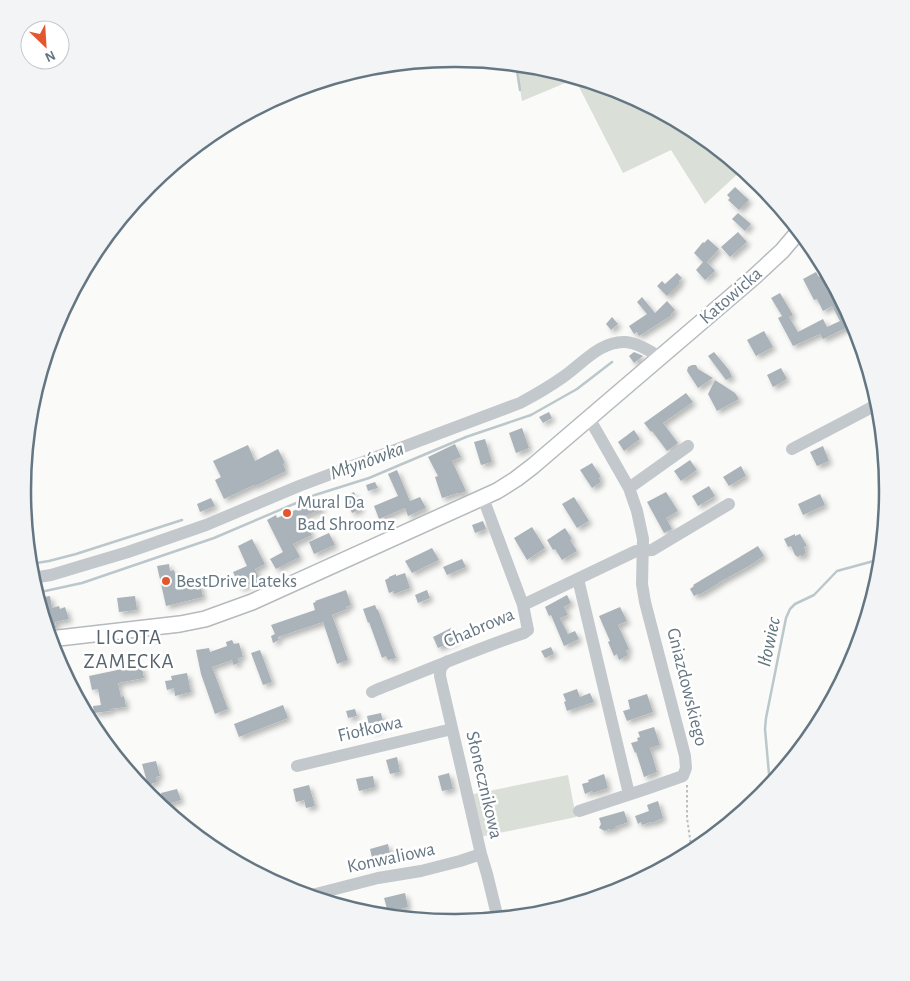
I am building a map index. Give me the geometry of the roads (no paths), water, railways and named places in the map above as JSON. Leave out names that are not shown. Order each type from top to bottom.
[{"type":"main road","name":"Katowicka","points":[[589,418],[754,277],[794,237]]},
{"type":"main road","points":[[58,638],[180,624],[205,619],[260,598],[497,491],[522,475],[589,418]]},
{"type":"street","points":[[40,577],[119,554],[206,525],[299,486],[520,403],[565,376],[609,344],[633,343],[660,357]]},
{"type":"street","points":[[792,449],[871,408]]},
{"type":"street","points":[[589,418],[629,488],[637,511],[643,539],[643,550]]},
{"type":"street","points":[[629,488],[688,446]]},
{"type":"street","name":"Chabrowa","points":[[372,692],[528,630],[523,604],[483,498]]},
{"type":"street","points":[[523,604],[636,551],[652,550],[729,504]]},
{"type":"street","name":"Gniazdowskiego","points":[[629,794],[683,776],[686,768],[685,756],[645,602],[642,584],[643,550]]},
{"type":"street","points":[[578,579],[629,794],[579,811]]},
{"type":"street","name":"Słonecznikowa","points":[[448,661],[440,669],[440,676],[496,912]]},
{"type":"street","name":"Fiołkowa","points":[[297,766],[452,730]]},
{"type":"street","name":"Konwaliowa","points":[[321,893],[378,878],[460,862],[481,854]]},
{"type":"waterway","points":[[517,71],[520,90]]},
{"type":"waterway","name":"Młynówka","points":[[44,591],[82,583],[214,538],[315,495],[369,478],[466,437],[531,415],[577,389],[612,362]]},
{"type":"waterway","points":[[37,563],[76,554],[182,520]]},
{"type":"waterway","name":"Iłowiec","points":[[769,775],[765,729],[766,718],[786,618],[790,609],[795,604],[814,595],[837,571],[873,561]]},
{"type":"place","name":"Mural Da Bad Shroomz","points":[[287,513]]},
{"type":"place","name":"BestDrive Lateks","points":[[166,581]]},
{"type":"district","name":"LIGOTA ZAMECKA","points":[[129,649]]}]
